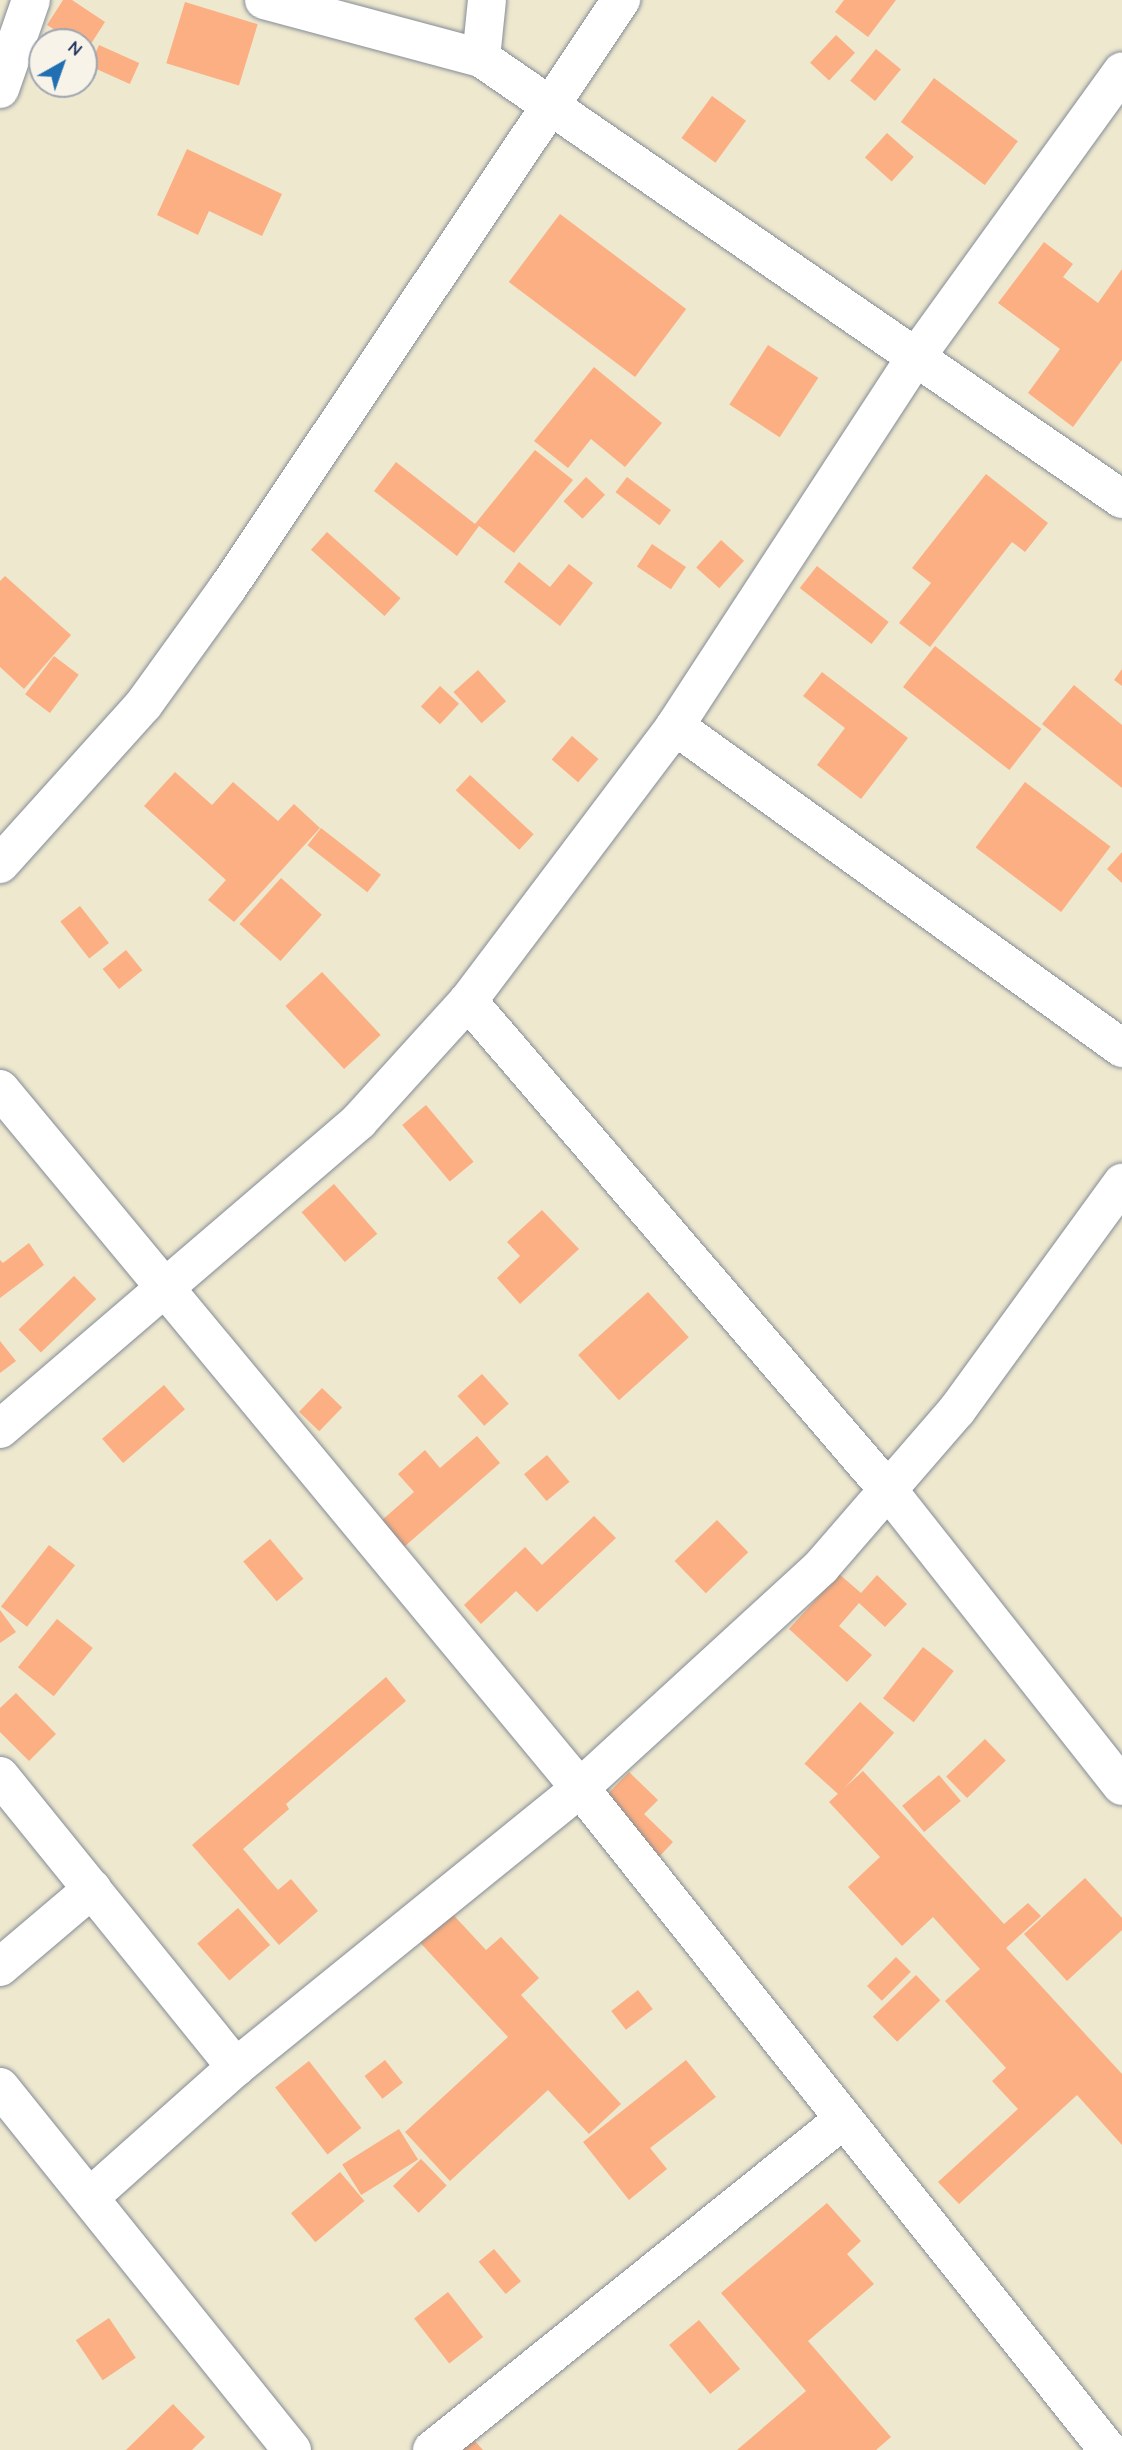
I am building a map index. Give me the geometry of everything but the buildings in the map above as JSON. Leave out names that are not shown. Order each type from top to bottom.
[{"type":"street","points":[[0,89],[31,0]]},
{"type":"street","points":[[264,0],[481,58],[546,107],[1122,499]]},
{"type":"street","points":[[481,58],[487,0]]},
{"type":"street","points":[[0,864],[29,837],[159,683],[310,465],[546,107],[621,0]]},
{"type":"street","points":[[0,1429],[169,1289],[359,1121],[468,1001],[675,726],[916,357],[1122,71]]},
{"type":"street","points":[[675,726],[1122,1048]]},
{"type":"street","points":[[468,1001],[888,1490],[1122,1786]]},
{"type":"street","points":[[0,1089],[169,1289],[580,1788],[1108,2450],[1122,2438]]},
{"type":"street","points":[[90,2197],[236,2067],[580,1788],[821,1567],[957,1410],[1122,1183]]},
{"type":"street","points":[[0,1776],[236,2067]]},
{"type":"street","points":[[0,1967],[92,1889]]},
{"type":"street","points":[[0,2087],[292,2450]]},
{"type":"street","points":[[432,2450],[844,2119]]}]
